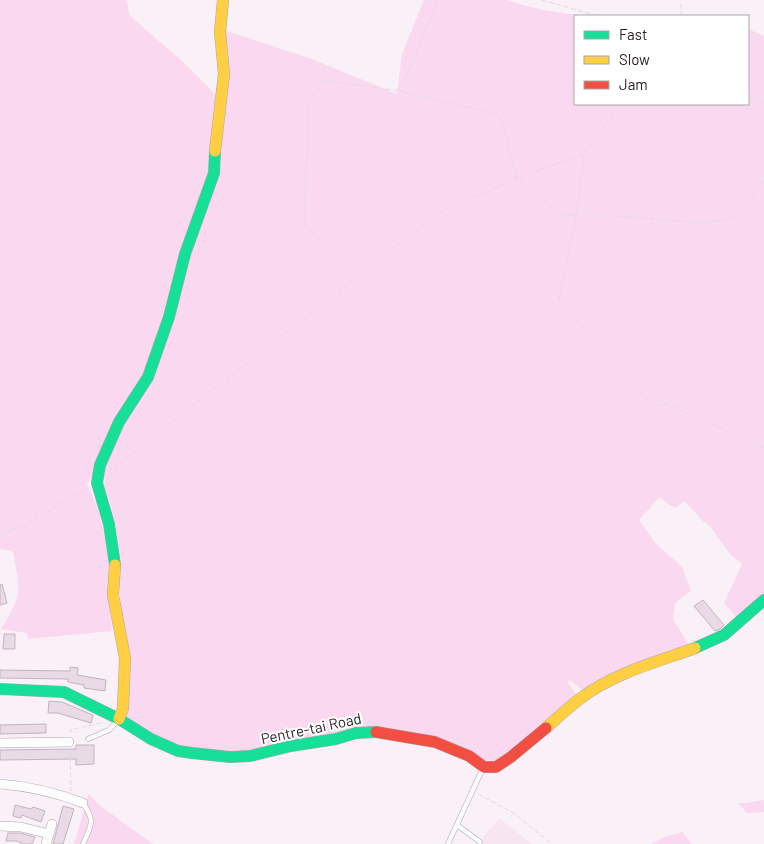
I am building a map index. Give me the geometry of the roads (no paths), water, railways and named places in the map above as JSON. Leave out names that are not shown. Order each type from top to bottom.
[{"type":"street","points":[[119,719],[123,708],[126,658],[113,595],[115,559],[109,524],[97,482],[100,465],[119,422],[148,377],[169,317],[186,254],[214,173],[224,74],[220,32],[223,0]]},
{"type":"street","points":[[484,766],[496,767],[504,763],[582,697],[603,684],[638,668],[714,640],[733,628],[764,600]]},
{"type":"street","name":"Pentre-tai Road","points":[[0,689],[64,692],[119,719],[151,739],[178,751],[210,756],[250,756],[371,731],[435,742],[469,756],[484,766]]},
{"type":"street","points":[[0,743],[69,742]]},
{"type":"street","points":[[0,784],[23,787],[71,799],[83,804]]},
{"type":"street","points":[[46,844],[52,824]]},
{"type":"street","points":[[0,826],[21,827],[49,834]]},
{"type":"lane","points":[[88,739],[109,730],[119,719]]},
{"type":"lane","points":[[448,844],[484,766]]},
{"type":"lane","points":[[83,804],[90,814],[91,825],[83,844]]},
{"type":"lane","points":[[457,824],[480,842]]}]
